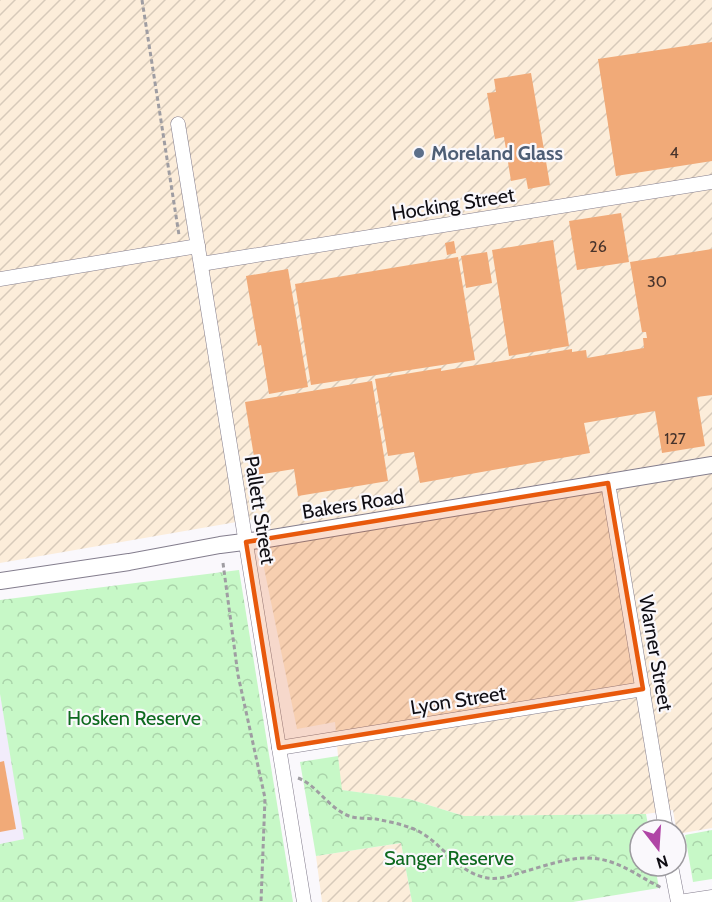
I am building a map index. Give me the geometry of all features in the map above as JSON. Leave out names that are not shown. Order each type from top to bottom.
[{"type":"street","name":"Pallett Street","points":[[178,124],[304,902]]},
{"type":"street","name":"Hocking Street","points":[[201,264],[712,182]]},
{"type":"street","points":[[0,279],[198,246]]},
{"type":"street","name":"Bakers Road","points":[[0,581],[129,562],[712,465]]},
{"type":"street","name":"Warner Street","points":[[608,483],[664,818]]},
{"type":"street","name":"Lyon Street","points":[[279,748],[643,689]]},
{"type":"street","points":[[673,878],[678,902],[712,897]]},
{"type":"path","points":[[142,0],[181,249]]},
{"type":"path","points":[[223,563],[238,675],[265,798],[261,902]]},
{"type":"path","points":[[283,770],[305,781],[336,810],[351,817],[376,819],[420,832],[440,846],[444,853],[463,868],[481,877],[500,879],[573,859],[599,859],[625,867],[663,888],[675,887]]},
{"type":"highlighted area","points":[[608,483],[643,689],[279,748],[246,542]]},
{"type":"shaded area","points":[[0,0],[712,0],[712,828],[688,832],[688,818],[674,818],[673,810],[646,814],[464,816],[409,799],[341,790],[335,722],[297,729],[254,519],[0,563]]},
{"type":"shaded area","points":[[0,694],[25,839],[0,844]]},
{"type":"shaded area","points":[[401,843],[412,902],[322,902],[316,856]]},
{"type":"green space","name":"Hosken Reserve","points":[[239,570],[293,902],[0,902],[0,844],[24,839],[0,694],[0,600]]},
{"type":"green space","name":"Sanger Reserve","points":[[338,756],[342,790],[409,799],[464,816],[646,814],[647,818],[628,818],[628,878],[657,878],[659,888],[573,902],[412,902],[401,843],[316,856],[300,762]]},
{"type":"green space","points":[[712,830],[712,879],[693,882],[688,853],[688,834]]},
{"type":"building","points":[[712,42],[712,161],[616,176],[598,59]]},
{"type":"building","points":[[531,73],[550,185],[528,189],[526,178],[511,181],[504,137],[495,139],[487,93],[496,92],[494,79]]},
{"type":"building","points":[[621,213],[629,262],[577,270],[569,221]]},
{"type":"building","points":[[553,240],[569,346],[509,356],[492,250]]},
{"type":"building","points":[[454,241],[456,253],[447,255],[445,243]]},
{"type":"building","points":[[712,249],[712,395],[697,397],[705,446],[662,453],[655,411],[584,423],[590,453],[420,483],[414,452],[388,456],[375,379],[441,368],[441,371],[572,349],[572,352],[586,350],[587,358],[644,348],[643,338],[647,338],[646,332],[642,332],[630,262]]},
{"type":"building","points":[[487,252],[492,283],[466,288],[461,256]]},
{"type":"building","points":[[458,257],[475,360],[311,385],[295,284]]},
{"type":"building","points":[[288,269],[308,387],[269,394],[246,276]]},
{"type":"building","points":[[372,381],[388,481],[298,496],[294,469],[257,475],[245,402]]},
{"type":"building","points":[[4,761],[16,829],[0,832],[0,762]]},
{"type":"place","name":"Moreland Glass","points":[[419,153]]}]
